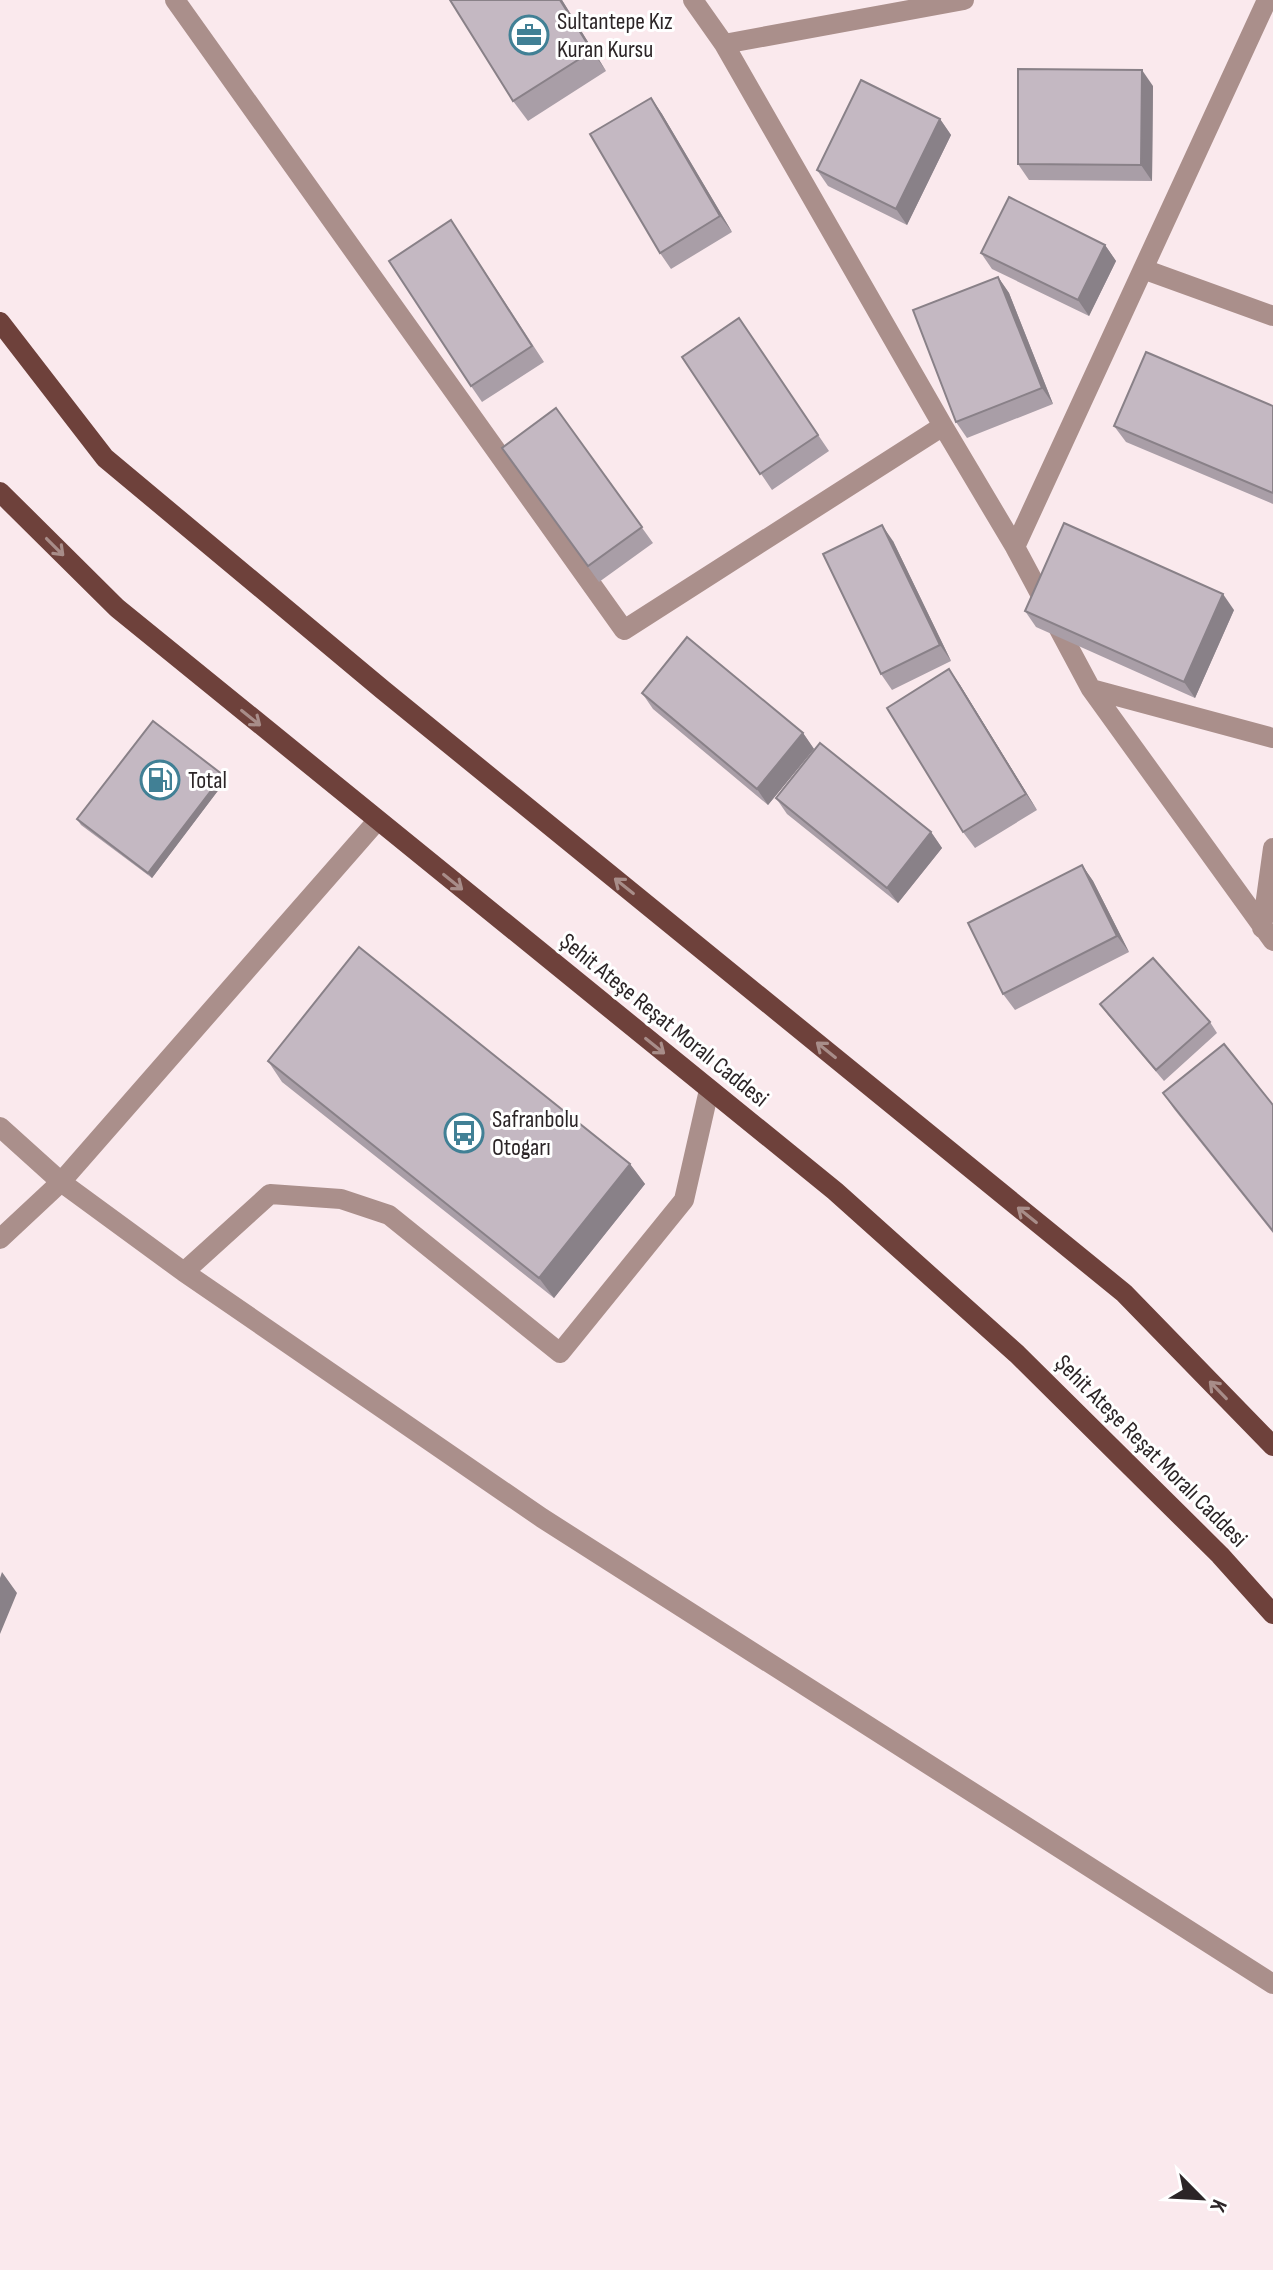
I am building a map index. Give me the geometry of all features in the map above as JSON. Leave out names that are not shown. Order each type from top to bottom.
[{"type":"main road","points":[[0,322],[105,458],[383,690],[1124,1293],[1273,1446]]},
{"type":"main road","name":"Şehit Ateşe Reşat Moralı Caddesi","points":[[0,492],[117,608],[835,1191],[1017,1354],[1220,1555],[1273,1614]]},
{"type":"street","points":[[175,0],[624,630],[943,426]]},
{"type":"street","points":[[693,0],[724,44],[1015,547],[1091,689],[1268,934]]},
{"type":"street","points":[[724,44],[964,0]]},
{"type":"street","points":[[1015,547],[1267,0]]},
{"type":"street","points":[[1143,269],[1273,316]]},
{"type":"street","points":[[1091,689],[1273,738]]},
{"type":"street","points":[[0,1239],[61,1182],[377,821]]},
{"type":"street","points":[[1268,934],[1273,848]]},
{"type":"street","points":[[184,1272],[270,1194],[341,1199],[389,1215],[560,1353],[684,1200],[709,1090]]},
{"type":"street","points":[[0,1127],[61,1182],[184,1272],[542,1518],[1273,1984]]},
{"type":"building","name":"Sultantepe Kız Kuran Kursu","points":[[450,0],[560,0],[592,51],[513,101]]},
{"type":"building","points":[[1018,69],[1142,70],[1141,165],[1018,164]]},
{"type":"building","points":[[861,80],[940,119],[896,209],[817,170]]},
{"type":"building","points":[[651,98],[720,216],[660,253],[590,134]]},
{"type":"building","points":[[1009,197],[1105,245],[1078,300],[981,253]]},
{"type":"building","points":[[451,220],[532,346],[471,386],[389,261]]},
{"type":"building","points":[[998,277],[1042,388],[956,422],[913,310]]},
{"type":"building","points":[[739,318],[818,435],[760,474],[682,357]]},
{"type":"building","points":[[1146,352],[1273,406],[1273,493],[1114,426]]},
{"type":"building","points":[[556,408],[642,527],[588,566],[502,448]]},
{"type":"building","points":[[1064,523],[1223,594],[1184,682],[1025,611]]},
{"type":"building","points":[[882,525],[940,645],[881,674],[823,554]]},
{"type":"building","points":[[687,637],[803,733],[757,789],[642,693]]},
{"type":"building","points":[[949,669],[1026,794],[963,832],[887,708]]},
{"type":"building","points":[[153,721],[223,775],[148,873],[77,819]]},
{"type":"building","points":[[820,743],[931,832],[887,888],[776,798]]},
{"type":"building","points":[[1082,865],[1117,936],[1003,994],[968,923]]},
{"type":"building","name":"Safranbolu Otogarı","points":[[359,947],[630,1164],[539,1278],[268,1061]]},
{"type":"building","points":[[1153,958],[1210,1022],[1156,1070],[1100,1004]]},
{"type":"building","points":[[1224,1044],[1273,1105],[1273,1231],[1163,1093]]},
{"type":"place","name":"Sultantepe Kız Kuran Kursu","points":[[529,35]]},
{"type":"place","name":"Total","points":[[160,780]]},
{"type":"place","name":"Safranbolu Otogarı","points":[[464,1133]]}]
